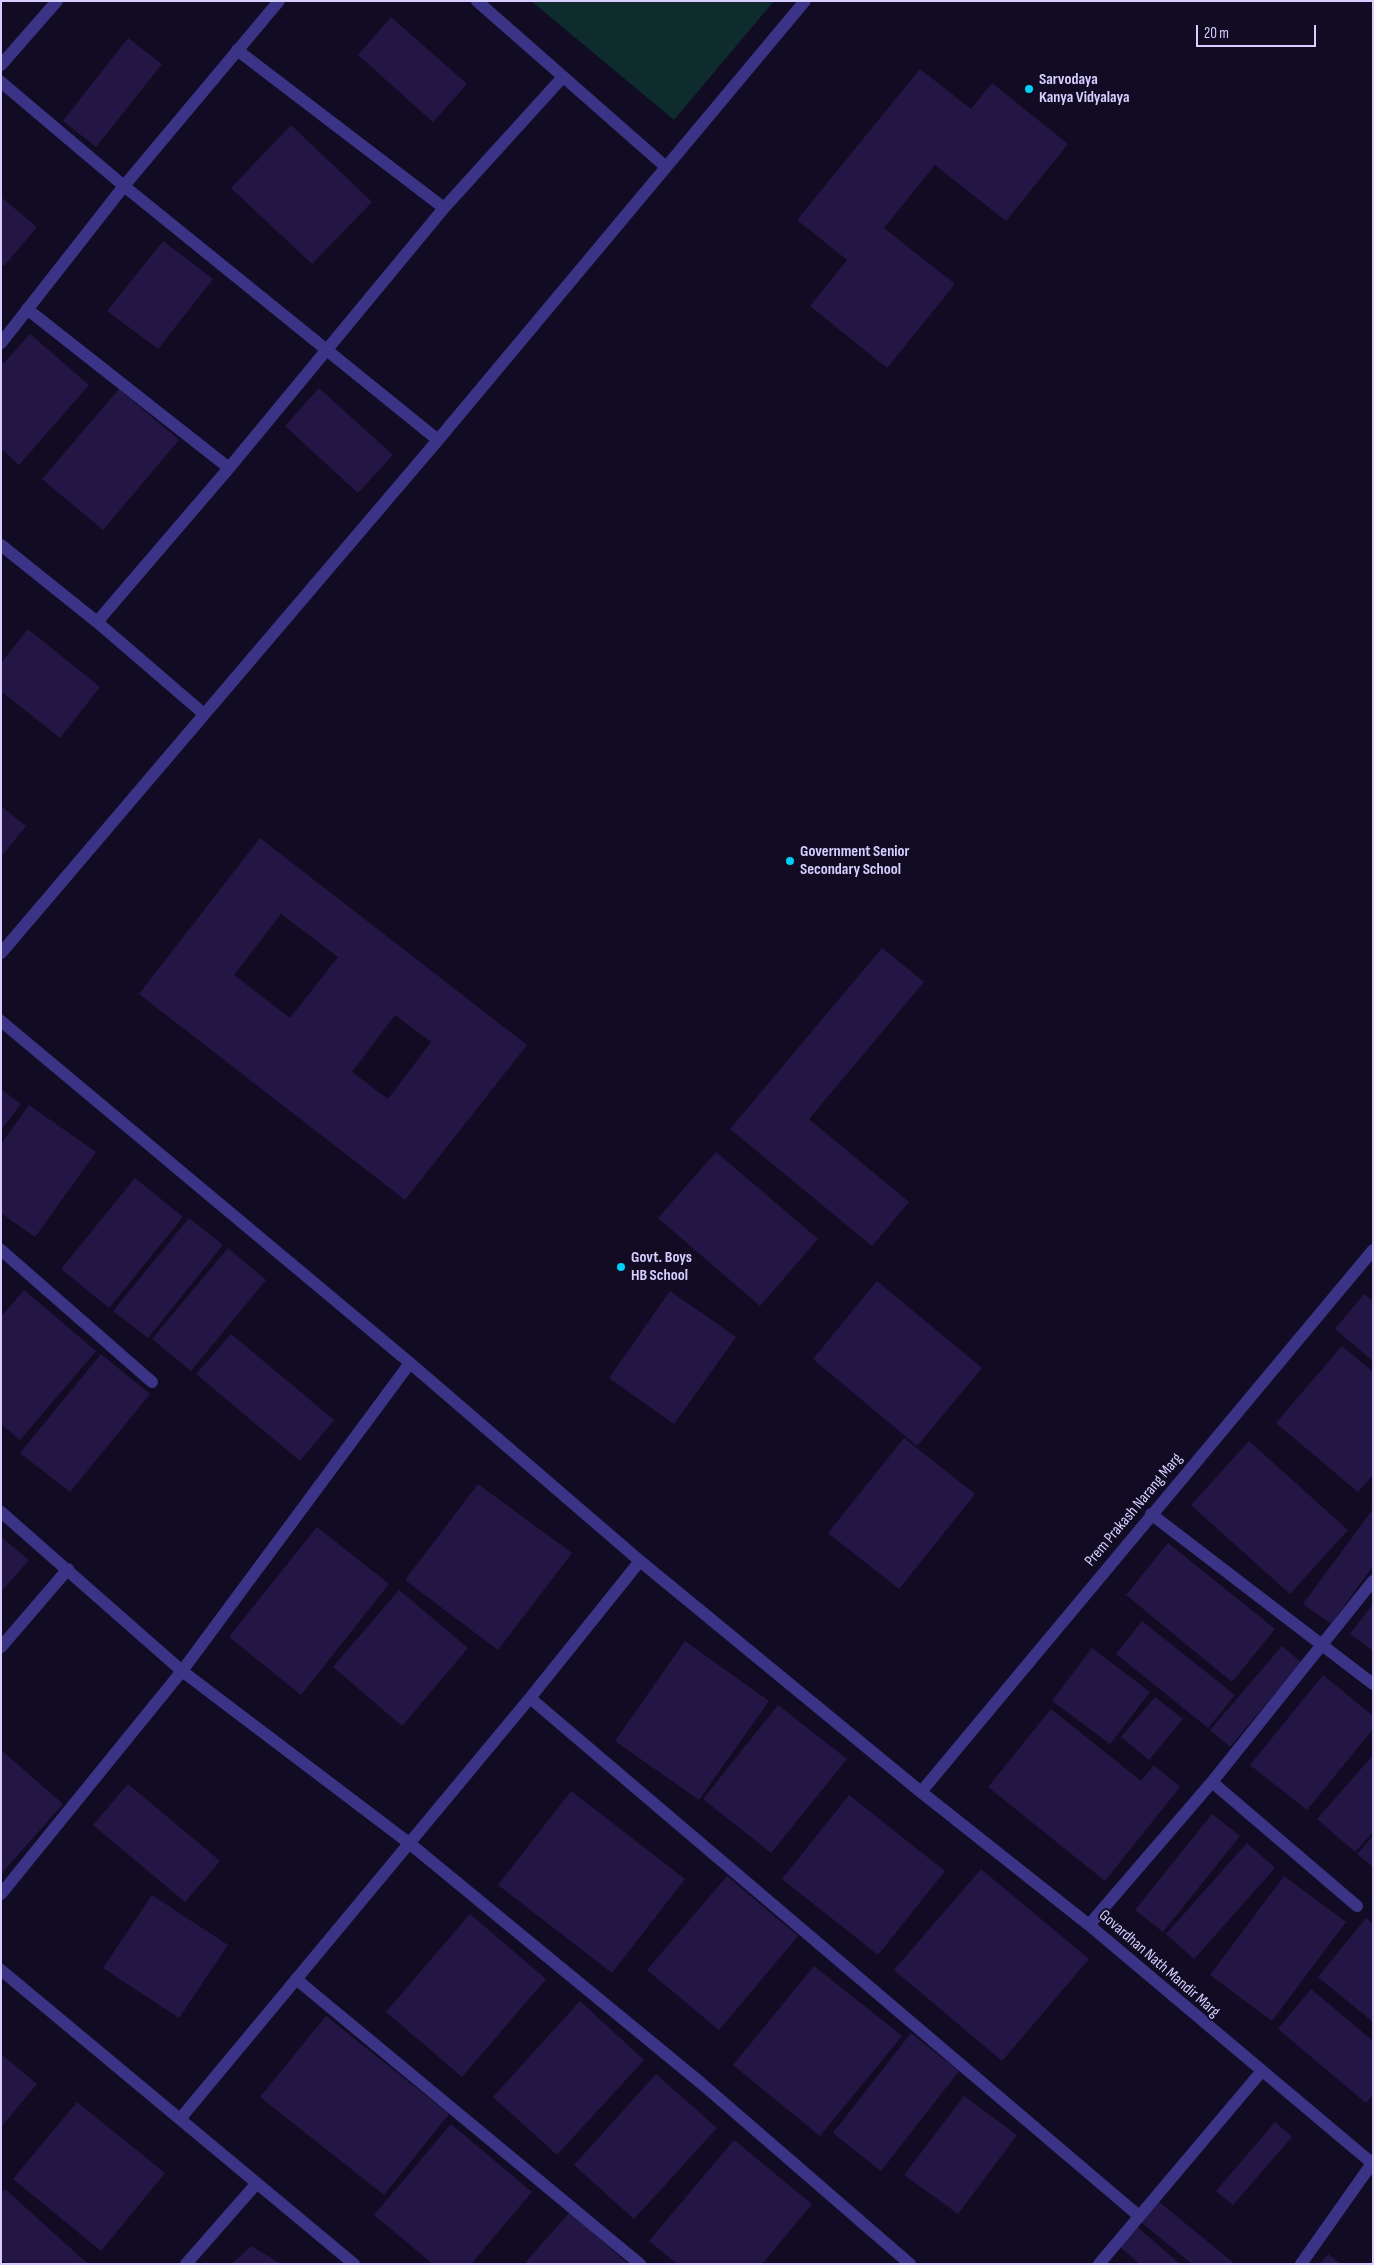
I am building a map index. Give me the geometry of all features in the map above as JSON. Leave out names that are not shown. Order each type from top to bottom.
[{"type":"street","points":[[1,65],[57,1]]},
{"type":"street","points":[[1,343],[124,186],[278,1]]},
{"type":"street","points":[[477,1],[562,78],[666,167]]},
{"type":"street","points":[[1,953],[438,440],[806,1]]},
{"type":"street","points":[[237,50],[444,208]]},
{"type":"street","points":[[97,622],[229,468],[444,208],[562,78]]},
{"type":"street","points":[[1,82],[124,186],[438,440]]},
{"type":"street","points":[[27,309],[229,468]]},
{"type":"street","points":[[1,546],[97,622],[204,714]]},
{"type":"street","name":"Govardhan Nath Mandir Marg","points":[[1,1021],[410,1363],[640,1561],[921,1792],[1089,1925],[1372,2163]]},
{"type":"street","points":[[1,1250],[152,1382]]},
{"type":"street","name":"Prem Prakash Narang Marg","points":[[921,1792],[1373,1250]]},
{"type":"street","points":[[1,1894],[182,1671],[410,1363]]},
{"type":"street","points":[[1,1512],[182,1671],[409,1843],[701,2083],[910,2264]]},
{"type":"street","points":[[1151,1514],[1373,1684]]},
{"type":"street","points":[[180,2119],[530,1698],[640,1561]]},
{"type":"street","points":[[1,1647],[68,1569]]},
{"type":"street","points":[[1089,1925],[1212,1782],[1373,1581]]},
{"type":"street","points":[[530,1698],[1139,2216]]},
{"type":"street","points":[[1212,1782],[1357,1906]]},
{"type":"street","points":[[1,1970],[354,2264]]},
{"type":"street","points":[[296,1979],[640,2264]]},
{"type":"street","points":[[1099,2264],[1262,2072]]},
{"type":"street","points":[[1300,2264],[1372,2163]]},
{"type":"street","points":[[186,2264],[257,2184]]},
{"type":"green space","points":[[531,1],[774,1],[674,120]]},
{"type":"building","points":[[391,17],[467,84],[433,122],[358,55]]},
{"type":"building","points":[[128,38],[162,64],[96,147],[63,121]]},
{"type":"building","points":[[920,69],[971,109],[992,83],[1068,144],[1006,221],[935,165],[884,228],[955,284],[887,368],[810,306],[847,260],[797,220]]},
{"type":"building","points":[[291,125],[372,202],[312,264],[231,188]]},
{"type":"building","points":[[1,197],[37,227],[4,266],[1,264]]},
{"type":"building","points":[[163,241],[213,279],[158,349],[107,311]]},
{"type":"building","points":[[30,334],[89,385],[19,465],[1,449],[1,366]]},
{"type":"building","points":[[319,388],[393,455],[358,493],[285,426]]},
{"type":"building","points":[[119,389],[179,440],[103,530],[42,479]]},
{"type":"building","points":[[28,629],[100,687],[60,738],[1,691],[1,663]]},
{"type":"building","points":[[1,806],[26,826],[1,857]]},
{"type":"building","points":[[260,838],[527,1045],[405,1200],[139,994]],"holes":[[[281,914],[338,957],[290,1018],[234,975]],[[395,1015],[431,1042],[388,1099],[352,1072]]]},
{"type":"building","points":[[882,948],[924,982],[809,1119],[909,1202],[872,1246],[730,1129]]},
{"type":"building","points":[[1,1089],[21,1104],[1,1130]]},
{"type":"building","points":[[29,1105],[96,1152],[35,1237],[1,1213],[1,1144]]},
{"type":"building","points":[[716,1152],[818,1239],[760,1306],[658,1218]]},
{"type":"building","points":[[135,1178],[183,1217],[109,1308],[61,1269]]},
{"type":"building","points":[[189,1218],[223,1245],[148,1338],[113,1311]]},
{"type":"building","points":[[228,1248],[266,1280],[191,1371],[152,1339]]},
{"type":"building","points":[[877,1281],[982,1368],[917,1446],[813,1359]]},
{"type":"building","points":[[24,1290],[96,1351],[20,1440],[1,1424],[1,1317]]},
{"type":"building","points":[[670,1291],[736,1337],[674,1424],[609,1378]]},
{"type":"building","points":[[1364,1294],[1373,1301],[1373,1361],[1335,1329]]},
{"type":"building","points":[[231,1334],[334,1420],[300,1461],[196,1374]]},
{"type":"building","points":[[1342,1346],[1373,1372],[1373,1475],[1358,1492],[1276,1423]]},
{"type":"building","points":[[101,1354],[150,1394],[70,1492],[20,1453]]},
{"type":"building","points":[[904,1438],[975,1494],[899,1589],[828,1533]]},
{"type":"building","points":[[1249,1441],[1348,1530],[1290,1594],[1191,1505]]},
{"type":"building","points":[[478,1484],[572,1553],[498,1650],[405,1580]]},
{"type":"building","points":[[1373,1509],[1373,1566],[1331,1624],[1303,1604]]},
{"type":"building","points":[[317,1527],[389,1584],[301,1695],[229,1637]]},
{"type":"building","points":[[1,1537],[29,1560],[1,1592]]},
{"type":"building","points":[[1168,1543],[1275,1629],[1232,1682],[1126,1595]]},
{"type":"building","points":[[399,1590],[468,1648],[402,1726],[333,1667]]},
{"type":"building","points":[[1373,1604],[1373,1651],[1350,1634]]},
{"type":"building","points":[[1142,1621],[1235,1695],[1208,1728],[1116,1654]]},
{"type":"building","points":[[685,1641],[769,1701],[699,1800],[615,1741]]},
{"type":"building","points":[[1282,1646],[1301,1662],[1230,1747],[1210,1730]]},
{"type":"building","points":[[1092,1648],[1150,1692],[1110,1744],[1052,1701]]},
{"type":"building","points":[[1323,1675],[1373,1716],[1373,1729],[1307,1810],[1250,1765]]},
{"type":"building","points":[[1155,1697],[1183,1719],[1149,1760],[1121,1737]]},
{"type":"building","points":[[778,1705],[847,1759],[771,1853],[703,1799]]},
{"type":"building","points":[[1051,1709],[1141,1781],[1154,1765],[1180,1787],[1105,1881],[988,1787]]},
{"type":"building","points":[[1,1750],[63,1804],[1,1874]]},
{"type":"building","points":[[1373,1755],[1373,1832],[1355,1852],[1317,1819]]},
{"type":"building","points":[[128,1784],[220,1861],[185,1902],[93,1825]]},
{"type":"building","points":[[571,1791],[685,1879],[612,1973],[498,1885]]},
{"type":"building","points":[[849,1795],[945,1871],[878,1955],[782,1879]]},
{"type":"building","points":[[1212,1814],[1240,1836],[1163,1932],[1135,1910]]},
{"type":"building","points":[[1373,1836],[1373,1867],[1357,1854]]},
{"type":"building","points":[[1247,1843],[1275,1868],[1194,1959],[1166,1934]]},
{"type":"building","points":[[981,1869],[1089,1959],[1002,2061],[894,1970]]},
{"type":"building","points":[[727,1876],[798,1936],[719,2030],[647,1970]]},
{"type":"building","points":[[1284,1876],[1346,1922],[1272,2021],[1210,1975]]},
{"type":"building","points":[[152,1895],[228,1945],[179,2018],[103,1968]]},
{"type":"building","points":[[470,1914],[546,1979],[462,2077],[386,2012]]},
{"type":"building","points":[[1366,1918],[1373,1924],[1373,2022],[1318,1977]]},
{"type":"building","points":[[814,1966],[902,2036],[820,2136],[733,2065]]},
{"type":"building","points":[[1311,1989],[1373,2041],[1373,2095],[1366,2103],[1278,2029]]},
{"type":"building","points":[[580,2001],[644,2060],[557,2155],[493,2097]]},
{"type":"building","points":[[326,2016],[449,2114],[384,2195],[260,2097]]},
{"type":"building","points":[[911,2033],[959,2071],[881,2171],[833,2133]]},
{"type":"building","points":[[1,2054],[37,2084],[1,2127]]},
{"type":"building","points":[[656,2074],[717,2128],[634,2219],[574,2165]]},
{"type":"building","points":[[964,2096],[1017,2135],[958,2214],[904,2175]]},
{"type":"building","points":[[77,2102],[165,2173],[101,2251],[13,2179]]},
{"type":"building","points":[[1275,2122],[1292,2137],[1233,2205],[1216,2191]]},
{"type":"building","points":[[451,2124],[532,2192],[471,2264],[433,2264],[374,2215]]},
{"type":"building","points":[[734,2140],[812,2204],[762,2264],[677,2264],[649,2241]]},
{"type":"building","points":[[5,2189],[88,2264],[7,2264],[1,2259],[1,2193]]},
{"type":"building","points":[[1158,2201],[1235,2264],[1192,2264],[1141,2222]]},
{"type":"building","points":[[570,2212],[628,2264],[524,2264]]},
{"type":"building","points":[[1136,2226],[1180,2264],[1140,2264],[1119,2246]]},
{"type":"building","points":[[251,2246],[281,2264],[232,2264]]},
{"type":"building","points":[[1328,2254],[1341,2264],[1320,2264]]},
{"type":"place","name":"Sarvodaya Kanya Vidyalaya","points":[[1029,89]]},
{"type":"place","name":"Government Senior Secondary School","points":[[790,861]]},
{"type":"place","name":"Govt. Boys HB School","points":[[621,1267]]}]
